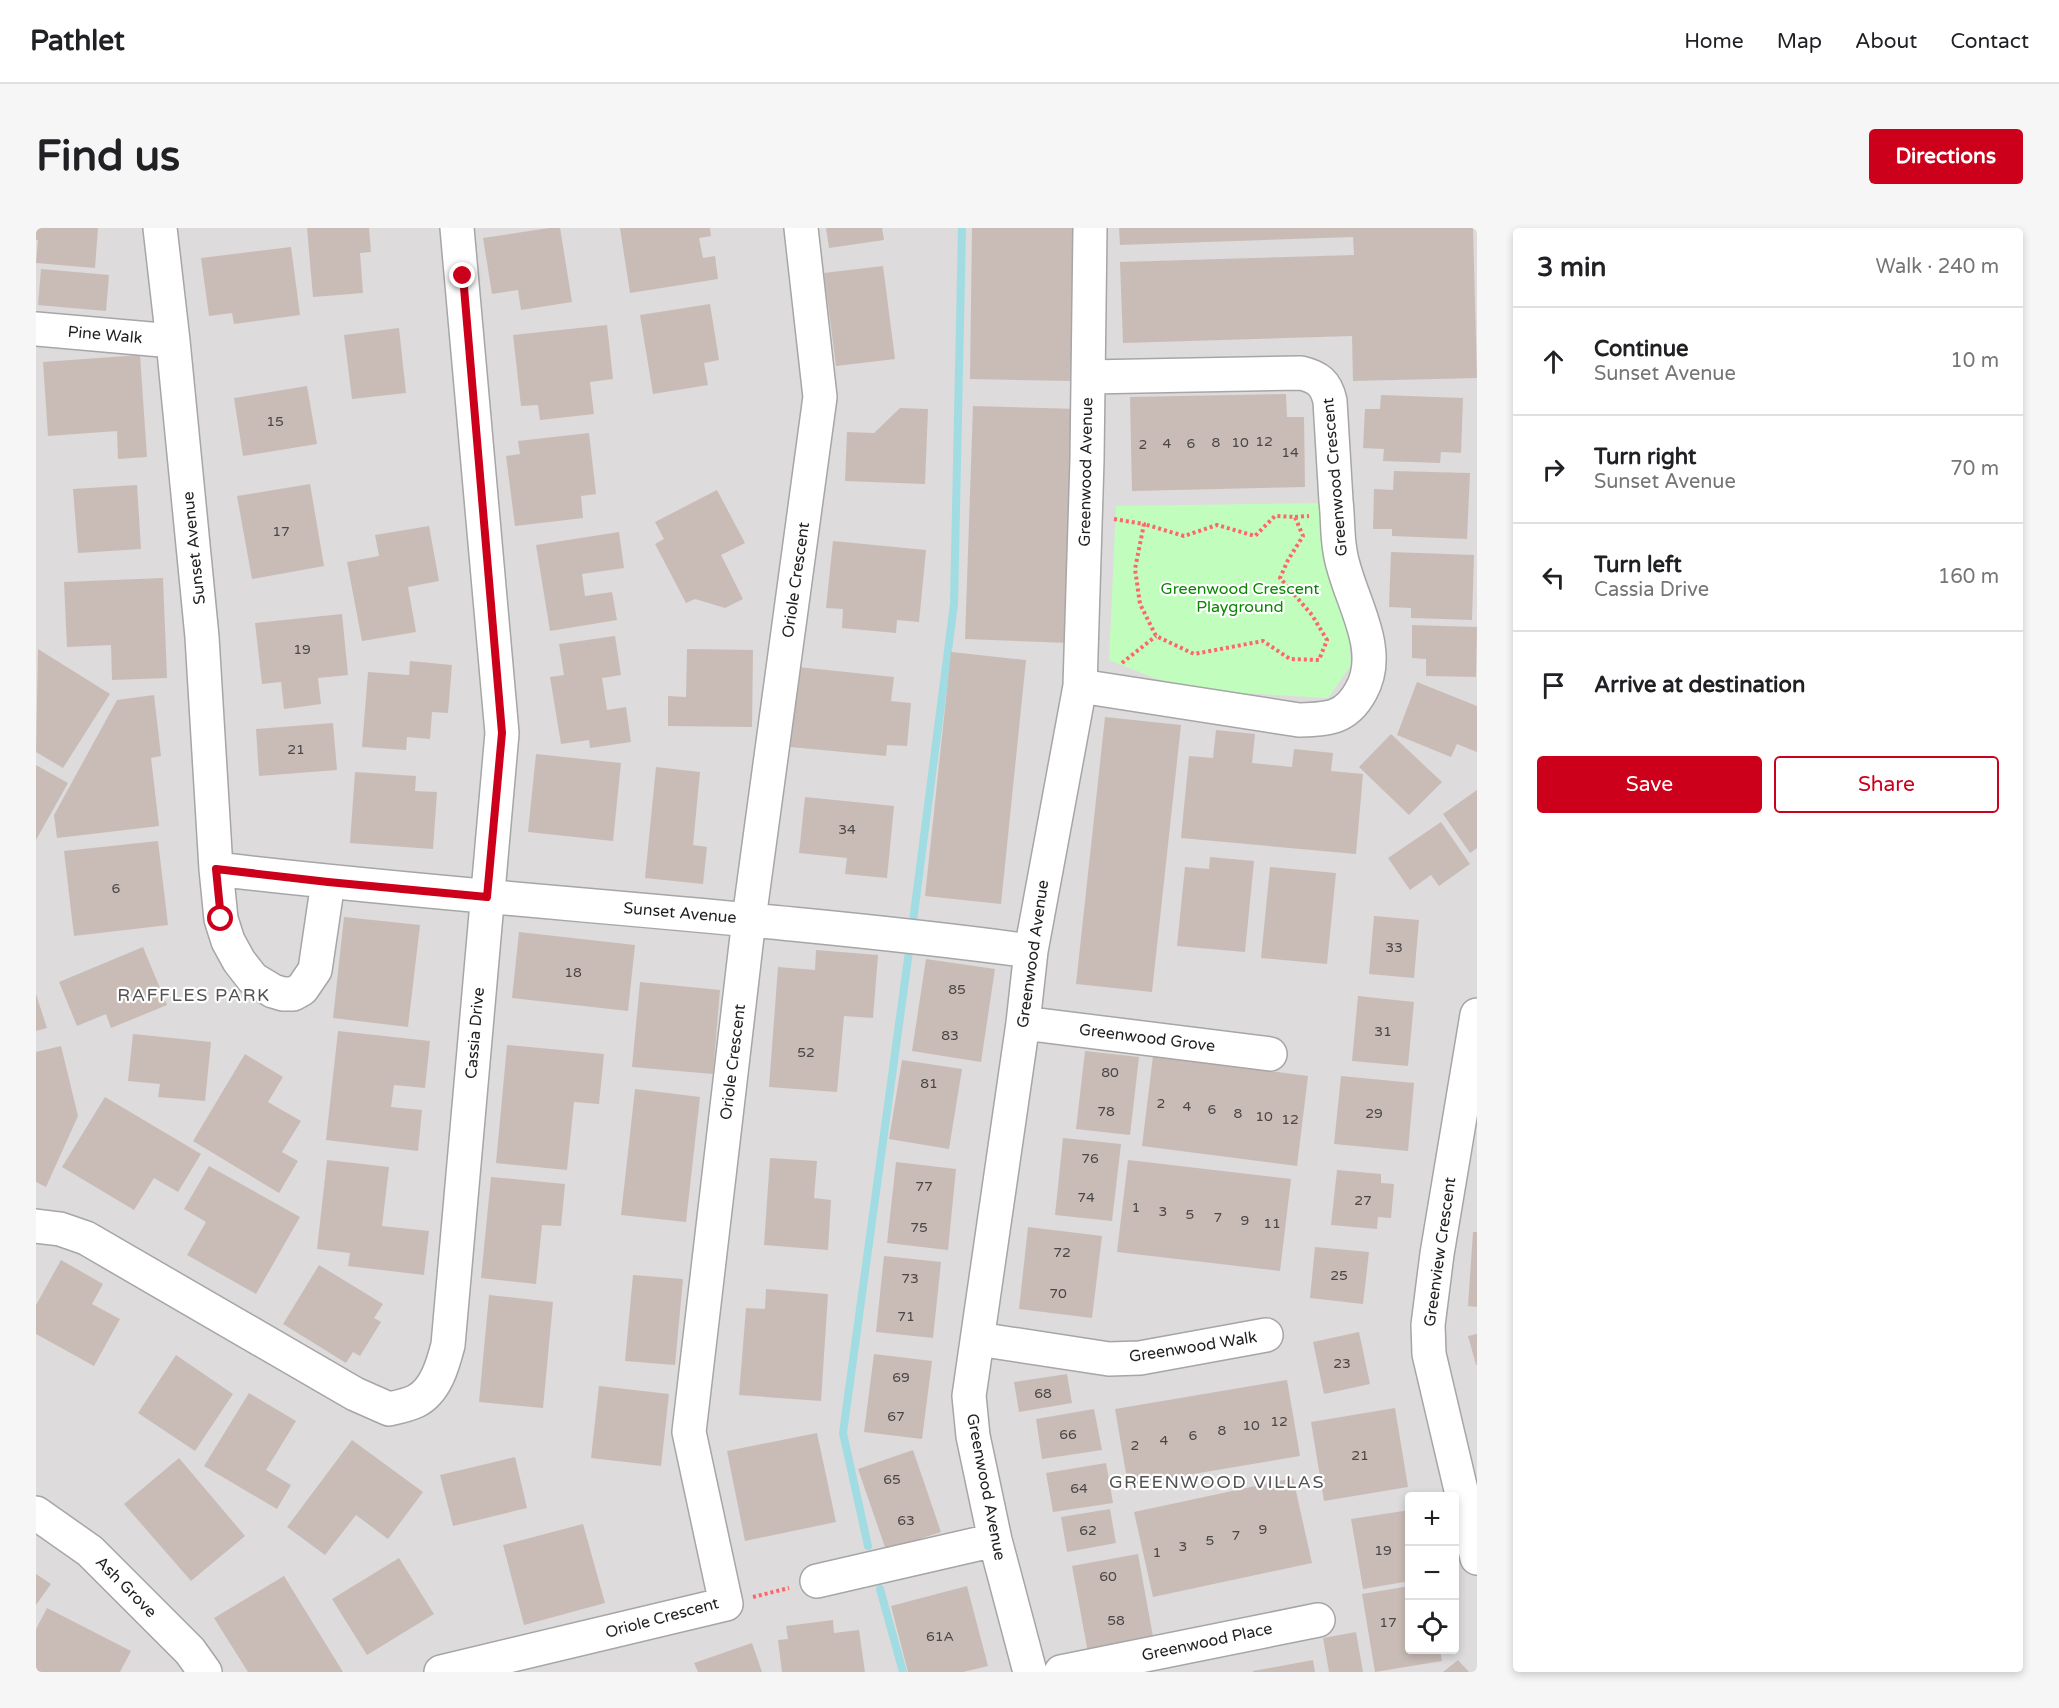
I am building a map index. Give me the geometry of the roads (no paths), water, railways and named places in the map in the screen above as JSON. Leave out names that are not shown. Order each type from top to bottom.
[{"type":"street","name":"Sunset Avenue","points":[[160,228],[202,637],[221,919],[228,941],[239,961],[253,979],[283,994],[293,994],[302,989],[315,970],[328,882]]},
{"type":"street","name":"Cassia Drive","points":[[36,1226],[60,1229],[86,1238],[355,1394],[389,1409],[417,1401],[429,1390],[441,1371],[448,1345],[502,733],[458,228]]},
{"type":"street","name":"Oriole Crescent","points":[[441,1672],[726,1604],[689,1432],[749,919],[820,397],[801,228]]},
{"type":"street","name":"Greenwood Avenue","points":[[1030,1672],[995,1540],[970,1415],[969,1395],[1023,1023],[1031,951],[1080,686],[1087,460],[1090,228]]},
{"type":"street","name":"Pine Walk","points":[[36,328],[173,341]]},
{"type":"street","name":"Greenwood Crescent","points":[[1080,686],[1299,720],[1324,719],[1343,713],[1355,702],[1364,685],[1369,653],[1340,552],[1330,401],[1328,390],[1322,381],[1313,375],[1301,373],[1088,377]]},
{"type":"street","name":"Sunset Avenue","points":[[216,869],[487,897],[749,919],[1031,951]]},
{"type":"street","name":"Greenview Crescent","points":[[1477,1014],[1437,1254],[1428,1325],[1429,1354],[1477,1558]]},
{"type":"street","name":"Greenwood Grove","points":[[1023,1023],[1270,1054]]},
{"type":"street","name":"Greenwood Walk","points":[[978,1339],[1108,1359],[1140,1358],[1266,1335]]},
{"type":"street","name":"Ash Grove","points":[[36,1513],[90,1551],[190,1651],[205,1672]]},
{"type":"street","points":[[817,1581],[995,1540]]},
{"type":"street","name":"Greenwood Place","points":[[1061,1672],[1318,1620]]},
{"type":"waterway","points":[[912,929],[954,604],[962,228]]},
{"type":"waterway","points":[[868,1546],[843,1433],[910,944]]},
{"type":"waterway","points":[[880,1589],[903,1672]]},
{"type":"district","name":"RAFFLES PARK","points":[[194,995]]},
{"type":"district","name":"GREENWOOD VILLAS","points":[[1217,1482]]},
{"type":"park label","name":"Greenwood Crescent Playground","points":[[1240,598]]}]
